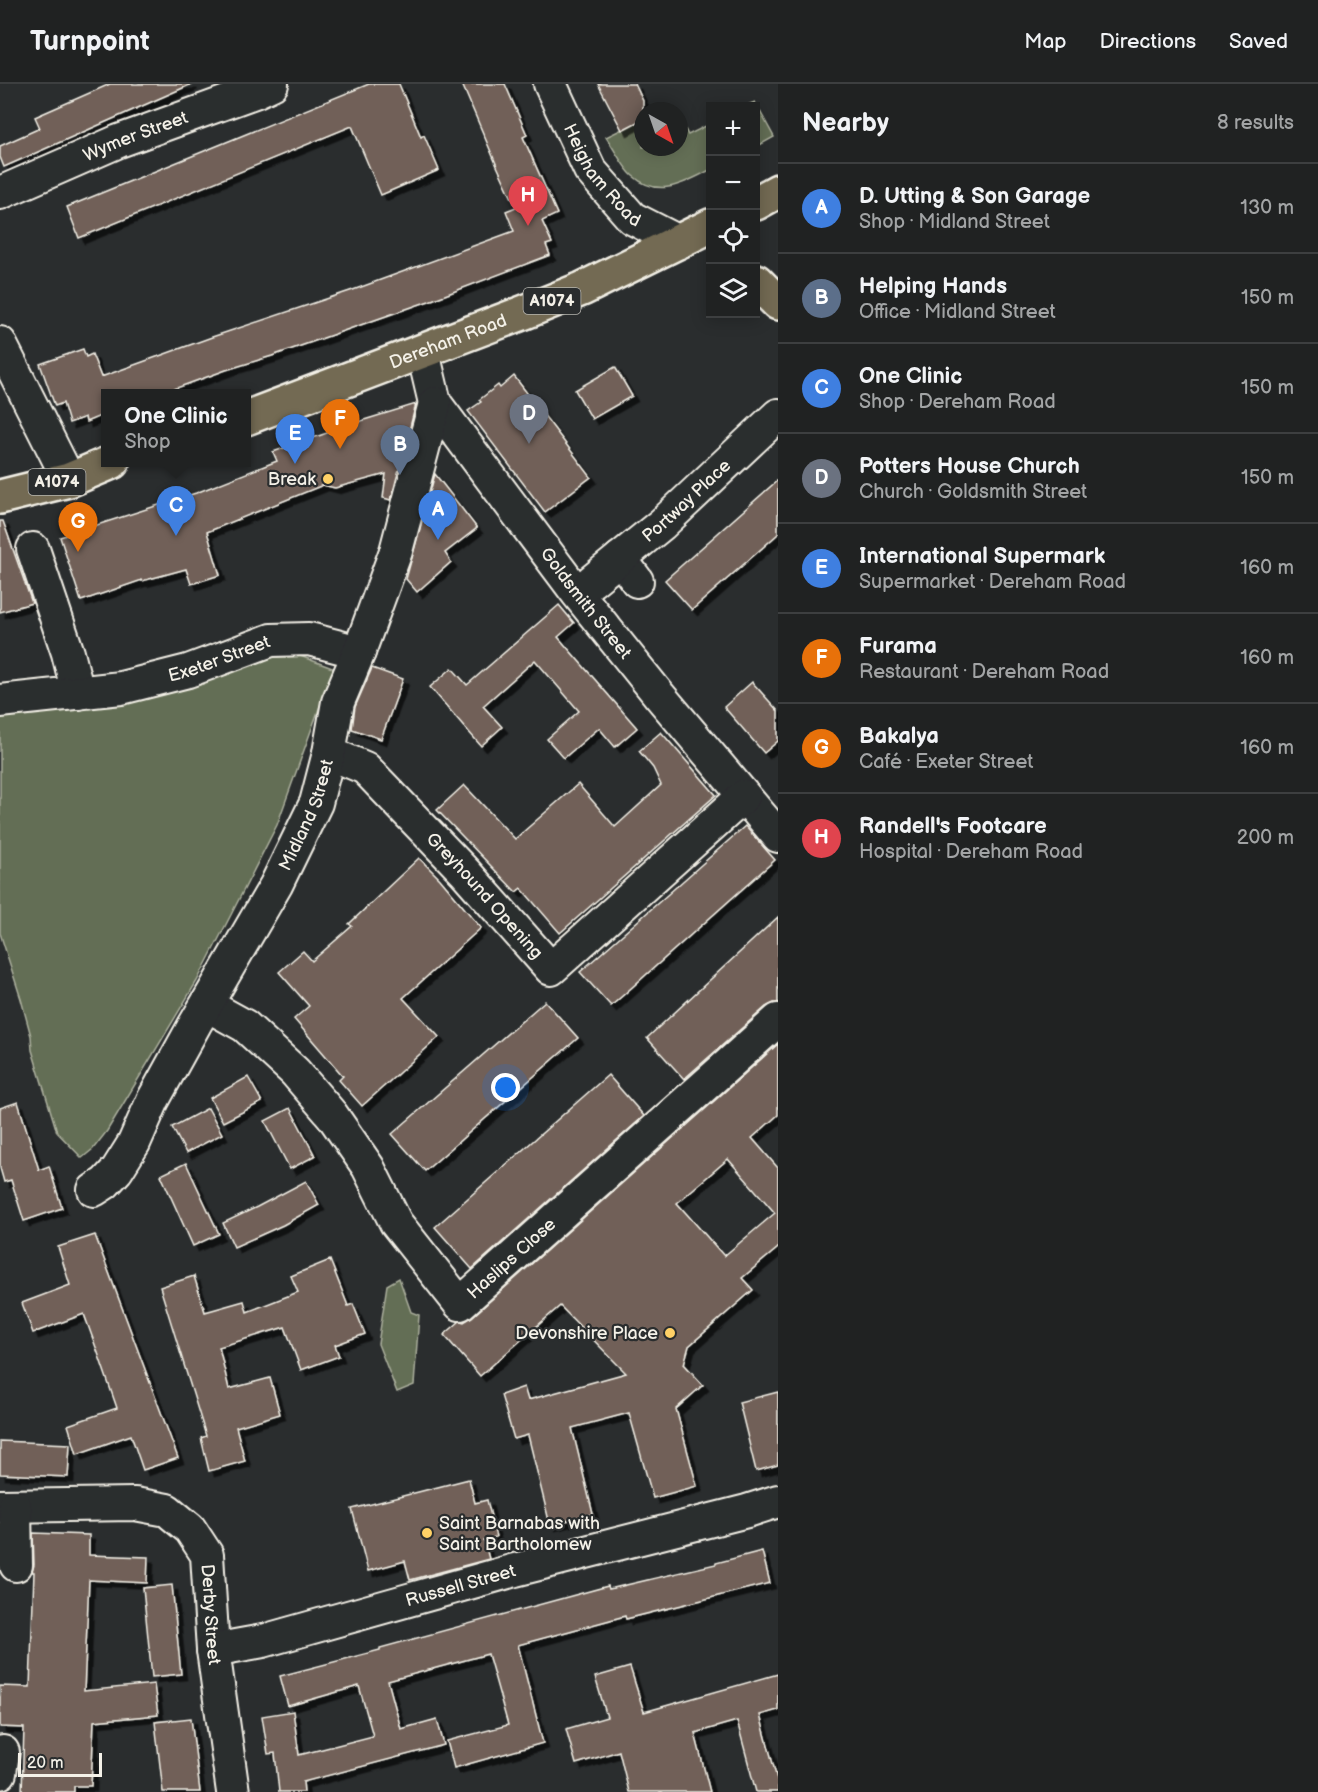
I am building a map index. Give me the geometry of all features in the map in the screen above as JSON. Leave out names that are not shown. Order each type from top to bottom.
[{"type":"main road","points":[[760,201],[778,191]]},
{"type":"main road","name":"Dereham Road","points":[[251,416],[423,352],[582,289],[706,228]]},
{"type":"main road","points":[[679,242],[706,250]]},
{"type":"main road","points":[[760,285],[778,303]]},
{"type":"main road","name":"A1074","points":[[0,497],[69,480],[101,467]]},
{"type":"street","name":"Wymer Street","points":[[0,193],[119,141],[272,84]]},
{"type":"street","name":"Heigham Road","points":[[550,84],[590,170],[632,218],[679,242]]},
{"type":"street","points":[[0,343],[69,480]]},
{"type":"street","name":"Goldsmith Street","points":[[423,352],[435,403],[577,592],[659,695],[778,836]]},
{"type":"street","name":"Midland Street","points":[[94,1190],[105,1183],[117,1170],[128,1152],[159,1090],[276,885],[316,803],[329,753],[338,702],[396,551],[435,403]]},
{"type":"street","name":"Portway Place","points":[[592,581],[629,569],[662,524],[778,415]]},
{"type":"street","points":[[33,549],[68,653],[78,693]]},
{"type":"street","name":"Exeter Street","points":[[0,701],[121,688],[188,671],[271,640],[309,639],[359,652]]},
{"type":"street","name":"Greyhound Opening","points":[[329,753],[365,768],[465,872],[551,969],[744,796]]},
{"type":"street","name":"Haslips Close","points":[[207,1005],[245,1026],[295,1072],[332,1115],[368,1167],[396,1223],[460,1304],[778,1020]]},
{"type":"street","name":"Russell Street","points":[[213,1650],[263,1641],[515,1570],[747,1512],[778,1501]]},
{"type":"street","name":"Derby Street","points":[[8,1506],[135,1504],[167,1510],[190,1529],[207,1556],[213,1650],[233,1792]]},
{"type":"street","points":[[8,1506],[16,1564]]},
{"type":"green space","points":[[760,111],[774,137],[760,145]]},
{"type":"green space","points":[[634,123],[634,156],[688,156],[688,135],[706,126],[706,172],[672,187],[652,187],[630,173],[606,137]]},
{"type":"green space","points":[[284,650],[335,669],[277,825],[197,981],[107,1131],[93,1149],[82,1158],[57,1132],[32,1050],[31,1036],[21,999],[0,933],[0,718]]},
{"type":"green space","points":[[399,1278],[411,1312],[419,1315],[414,1385],[397,1392],[378,1344],[387,1285]]},
{"type":"building","points":[[110,84],[192,84],[4,167],[0,157],[0,146],[40,128],[35,117]]},
{"type":"building","points":[[369,84],[399,84],[421,137],[424,135],[439,170],[381,195],[352,126],[79,238],[67,207]]},
{"type":"building","points":[[462,84],[505,84],[527,135],[523,137],[557,214],[542,221],[552,243],[546,245],[550,255],[429,301],[174,389],[101,389],[101,416],[86,422],[85,417],[69,423],[63,403],[55,406],[40,364],[83,349],[86,357],[92,354],[101,377],[353,290],[514,231],[506,211],[516,207]]},
{"type":"building","points":[[598,84],[635,84],[643,102],[634,102],[634,124],[622,130]]},
{"type":"building","points":[[615,367],[632,396],[592,419],[575,390]]},
{"type":"building","points":[[514,376],[591,477],[545,512],[468,411],[498,385],[500,388]]},
{"type":"building","points":[[416,404],[391,500],[383,498],[386,474],[335,488],[323,485],[207,532],[220,575],[191,584],[186,569],[142,580],[81,601],[60,537],[196,493],[277,461],[273,452]]},
{"type":"building","points":[[435,474],[477,528],[445,553],[451,562],[417,592],[406,579]]},
{"type":"building","points":[[778,480],[778,534],[692,610],[665,580]]},
{"type":"building","points":[[0,521],[3,521],[32,603],[0,612]]},
{"type":"building","points":[[559,605],[574,623],[558,637],[637,728],[615,747],[599,728],[564,758],[547,739],[579,711],[535,660],[483,706],[502,727],[481,746],[430,687],[452,668],[467,685]]},
{"type":"building","points":[[372,668],[403,679],[381,739],[352,729],[355,707]]},
{"type":"building","points":[[752,682],[778,711],[778,741],[764,753],[724,707]]},
{"type":"building","points":[[661,732],[716,795],[560,933],[521,888],[516,892],[437,810],[464,785],[515,839],[578,784],[615,827],[661,785],[653,768],[639,751]]},
{"type":"building","points":[[745,826],[775,860],[611,1006],[580,972]]},
{"type":"building","points":[[419,858],[481,928],[403,998],[439,1037],[362,1106],[339,1080],[343,1076],[294,1019],[309,1006],[279,972],[303,951],[312,961],[352,926],[349,924]]},
{"type":"building","points":[[778,917],[778,1003],[766,1007],[684,1079],[647,1038]]},
{"type":"building","points":[[545,1001],[578,1038],[425,1171],[392,1134]]},
{"type":"building","points":[[778,1044],[778,1115],[752,1138],[778,1168],[778,1248],[742,1278],[753,1290],[689,1346],[684,1364],[703,1385],[676,1409],[697,1486],[653,1498],[629,1413],[572,1428],[593,1514],[550,1525],[528,1435],[514,1439],[501,1395],[524,1387],[528,1400],[626,1373],[560,1306],[480,1376],[444,1335],[460,1321],[464,1322]],"holes":[[[728,1159],[775,1213],[724,1256],[677,1203]]]},
{"type":"building","points":[[608,1075],[644,1116],[472,1269],[435,1227]]},
{"type":"building","points":[[248,1077],[262,1102],[223,1122],[210,1098]]},
{"type":"building","points":[[18,1102],[39,1170],[49,1166],[62,1208],[24,1221],[11,1180],[4,1182],[0,1168],[0,1108]]},
{"type":"building","points":[[208,1108],[222,1134],[186,1153],[172,1127]]},
{"type":"building","points":[[290,1108],[315,1156],[290,1169],[265,1121]]},
{"type":"building","points":[[186,1163],[219,1234],[193,1246],[161,1175]]},
{"type":"building","points":[[306,1181],[319,1205],[283,1225],[234,1247],[223,1223]]},
{"type":"building","points":[[95,1235],[178,1458],[143,1470],[131,1435],[77,1454],[68,1425],[117,1408],[84,1314],[33,1333],[22,1303],[70,1285],[58,1247]]},
{"type":"building","points":[[330,1260],[348,1306],[353,1304],[365,1334],[335,1345],[339,1356],[301,1370],[285,1327],[219,1347],[229,1389],[270,1378],[280,1414],[236,1427],[245,1461],[209,1471],[201,1438],[206,1436],[160,1287],[194,1276],[205,1312],[244,1301],[247,1312],[298,1292],[291,1276]]},
{"type":"building","points":[[778,1392],[778,1465],[756,1471],[739,1402]]},
{"type":"building","points":[[0,1441],[70,1444],[68,1477],[0,1474]]},
{"type":"building","name":"Saint Barnabas with Saint Bartholomew","points":[[469,1479],[475,1503],[487,1500],[496,1537],[484,1540],[489,1559],[410,1580],[405,1561],[368,1571],[352,1509]]},
{"type":"building","points":[[33,1533],[89,1535],[89,1555],[148,1557],[147,1583],[89,1580],[84,1691],[154,1684],[158,1715],[94,1721],[91,1786],[74,1786],[74,1792],[22,1792],[24,1728],[0,1727],[0,1686],[30,1687]]},
{"type":"building","points":[[762,1551],[770,1583],[626,1619],[625,1616],[518,1645],[543,1743],[454,1768],[447,1741],[508,1725],[488,1654],[388,1681],[401,1729],[437,1719],[444,1745],[303,1782],[304,1792],[279,1792],[275,1753],[268,1754],[262,1716],[293,1711],[299,1755],[373,1736],[359,1686],[288,1706],[280,1676],[608,1586],[609,1589]]},
{"type":"building","points":[[172,1585],[181,1674],[152,1677],[143,1588]]},
{"type":"building","points":[[630,1667],[644,1712],[778,1674],[778,1710],[760,1715],[778,1783],[778,1792],[756,1792],[737,1721],[695,1733],[710,1792],[629,1792],[619,1751],[576,1764],[566,1729],[607,1717],[595,1677]]},
{"type":"building","points":[[191,1718],[200,1792],[163,1792],[155,1722]]},
{"type":"place","name":"Randell's Footcare","points":[[528,226]]},
{"type":"place","name":"Potters House Church","points":[[529,444]]},
{"type":"place","name":"Furama","points":[[340,449]]},
{"type":"place","name":"International Supermark","points":[[295,464]]},
{"type":"place","name":"Helping Hands","points":[[400,475]]},
{"type":"place","name":"Break","points":[[328,479]]},
{"type":"place","name":"One Clinic","points":[[176,536]]},
{"type":"place","name":"D. Utting & Son Garage","points":[[438,540]]},
{"type":"place","name":"Bakalya","points":[[78,552]]},
{"type":"place","name":"Devonshire Place","points":[[670,1333]]},
{"type":"place","name":"Saint Barnabas with Saint Bartholomew","points":[[427,1533]]}]
